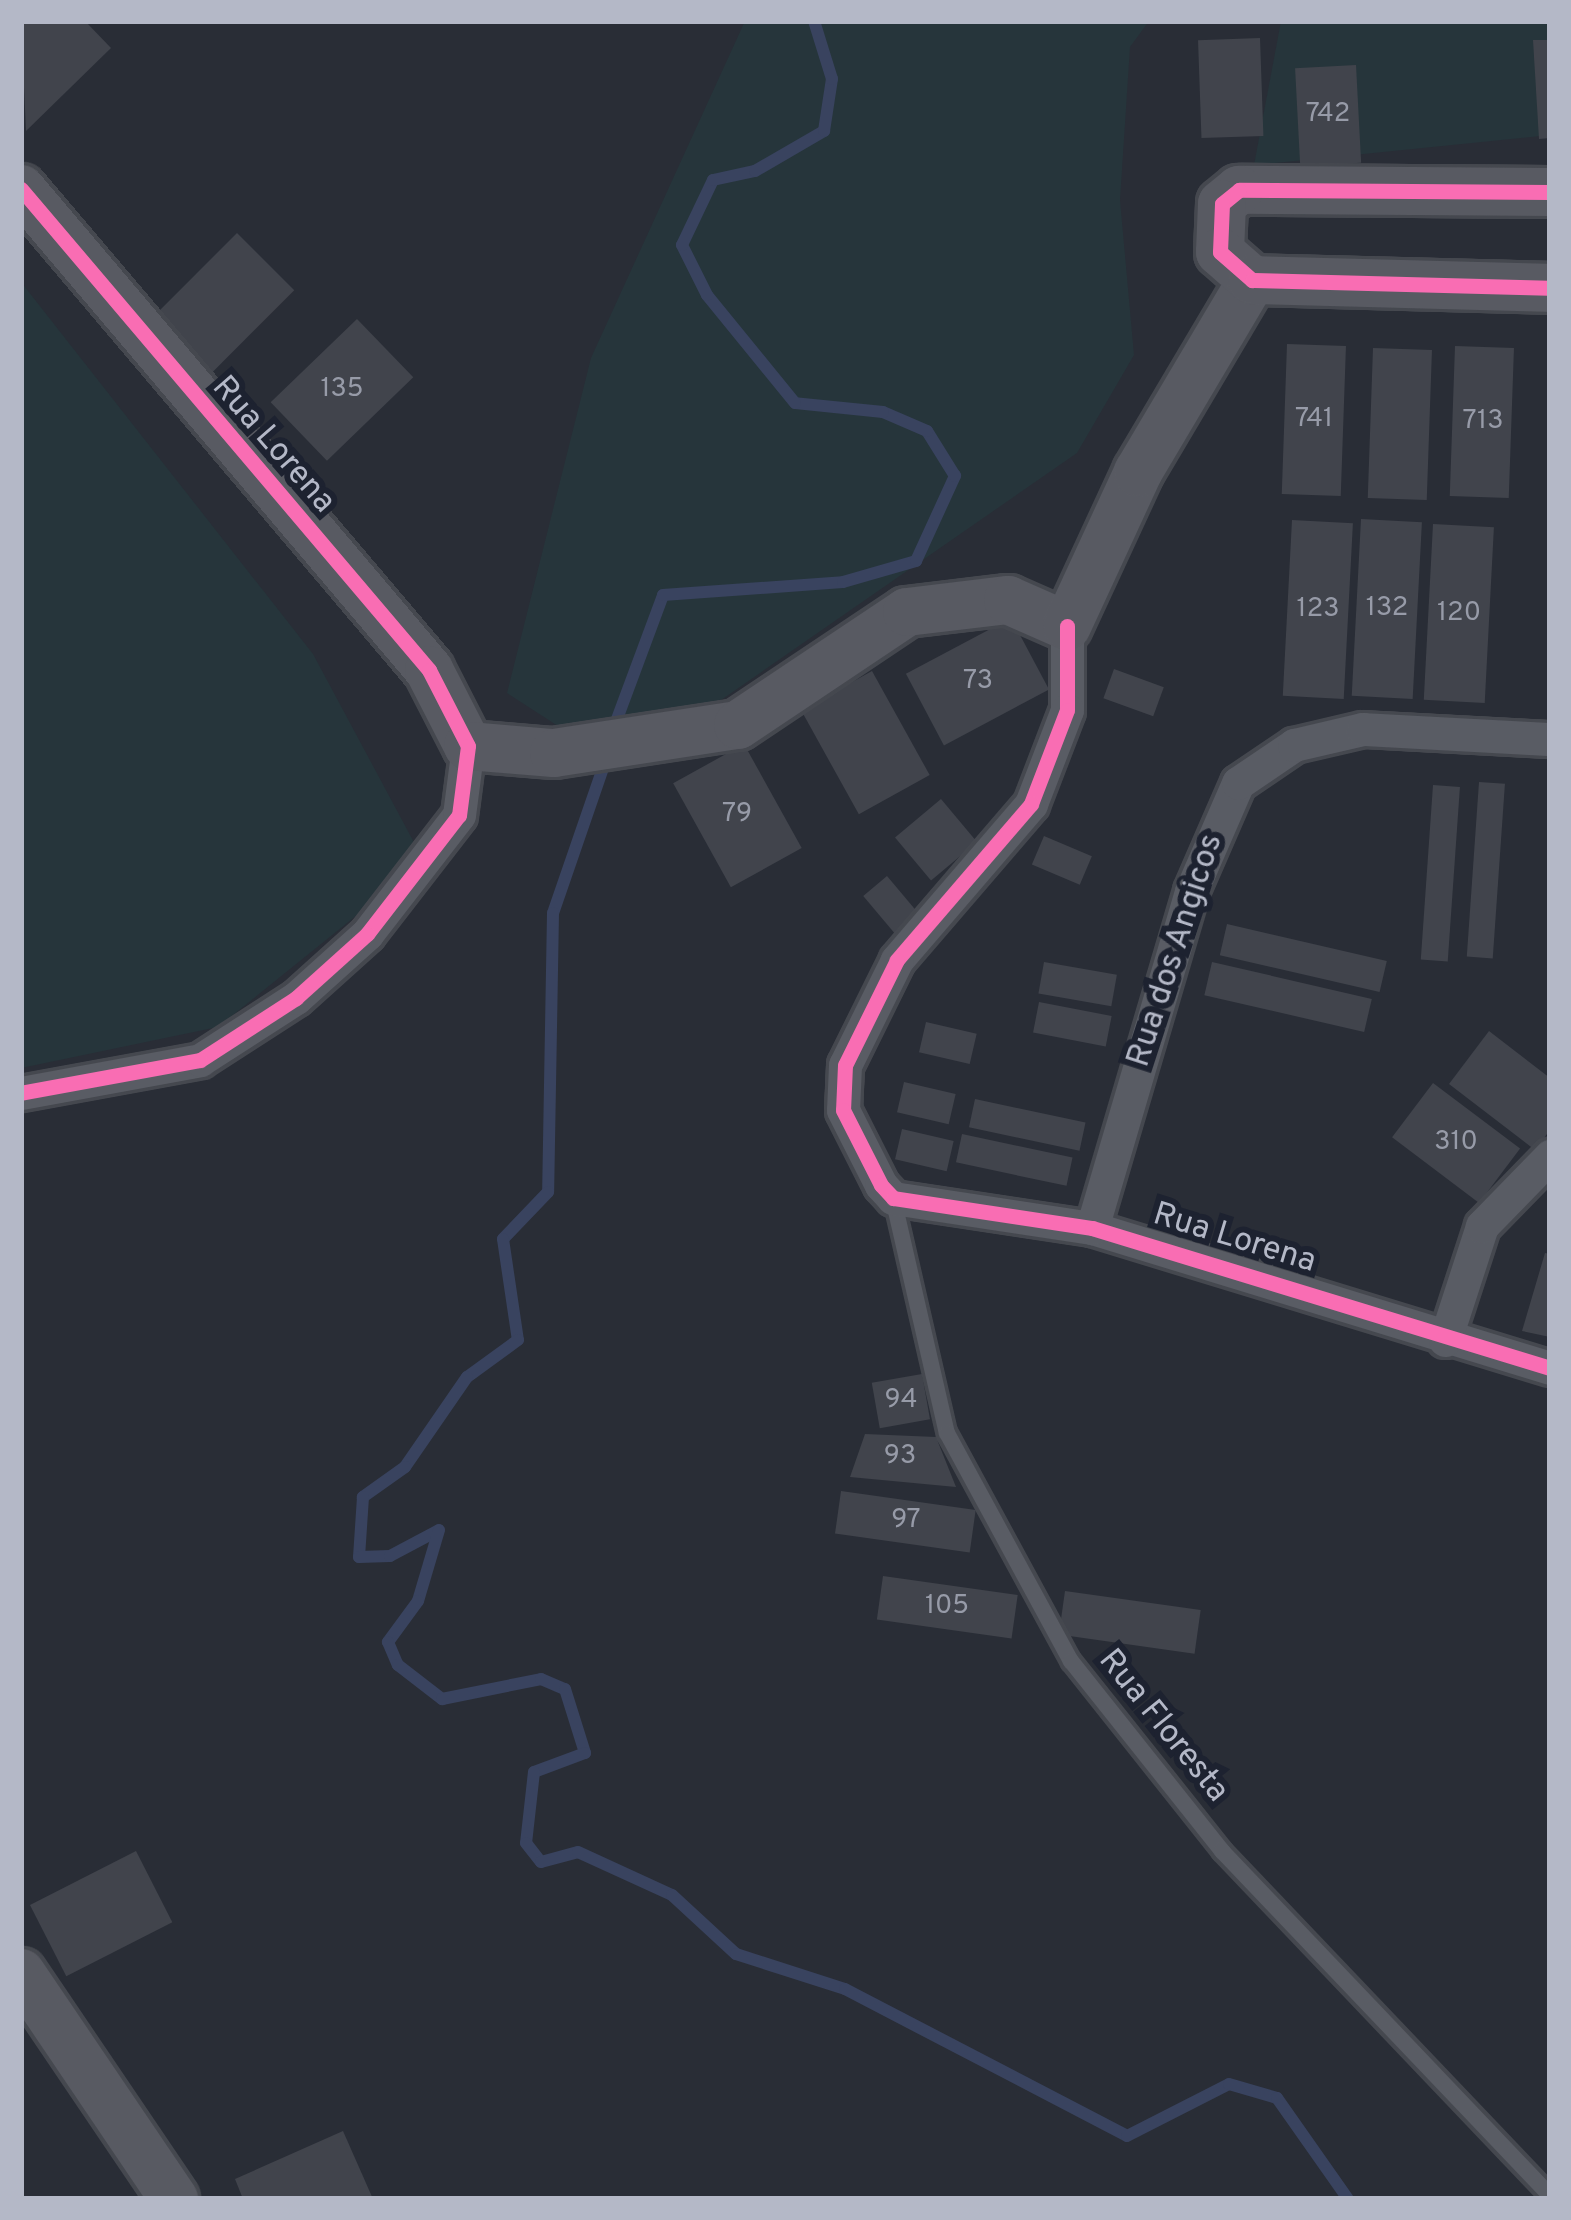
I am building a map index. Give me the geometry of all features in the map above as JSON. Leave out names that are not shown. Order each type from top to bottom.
[{"type":"street","name":"Rua Lorena","points":[[21,189],[429,670],[468,746]]},
{"type":"street","points":[[1550,192],[1239,190],[1222,204],[1220,252],[1252,280],[1550,288]]},
{"type":"street","points":[[893,1198],[862,1151],[843,1110],[852,1048],[897,960],[1031,804],[1067,710],[1067,626],[1138,472],[1252,280]]},
{"type":"street","points":[[21,1094],[200,1060],[296,998],[367,934],[460,815],[468,746],[607,753],[698,737],[738,724],[868,631],[939,604],[1009,600],[1067,626]]},
{"type":"street","name":"Rua dos Angicos","points":[[1092,1228],[1191,891],[1238,783],[1294,745],[1363,729],[1550,739]]},
{"type":"street","points":[[1445,1340],[1482,1226],[1550,1156]]},
{"type":"street","name":"Rua Lorena","points":[[893,1198],[1092,1228],[1445,1340],[1550,1368]]},
{"type":"street","points":[[21,1973],[174,2199]]},
{"type":"lane","name":"Rua Floresta","points":[[893,1198],[947,1433],[1071,1661],[1222,1851],[1550,2194]]},
{"type":"shaded area","points":[[745,21],[1149,21],[1130,47],[1120,200],[1134,355],[1077,453],[623,768],[507,693],[591,358]]},
{"type":"shaded area","points":[[1281,21],[1550,21],[1550,135],[1254,165]]},
{"type":"shaded area","points":[[21,282],[313,654],[424,861],[218,1027],[21,1068]]},
{"type":"building","points":[[85,21],[111,48],[26,131],[21,22]]},
{"type":"building","points":[[1260,38],[1263,136],[1201,138],[1198,40]]},
{"type":"building","points":[[1533,40],[1550,40],[1550,138],[1539,139]]},
{"type":"building","points":[[1356,65],[1361,163],[1300,166],[1295,68]]},
{"type":"building","points":[[237,233],[294,290],[210,374],[153,317]]},
{"type":"building","points":[[357,319],[413,377],[327,461],[271,402]]},
{"type":"building","points":[[1287,344],[1346,346],[1341,496],[1282,494]]},
{"type":"building","points":[[1455,346],[1514,348],[1509,498],[1450,496]]},
{"type":"building","points":[[1373,348],[1432,350],[1427,500],[1368,498]]},
{"type":"building","points":[[1361,519],[1422,522],[1413,699],[1352,696]]},
{"type":"building","points":[[1292,520],[1353,523],[1344,699],[1283,696]]},
{"type":"building","points":[[1433,524],[1494,527],[1485,703],[1424,700]]},
{"type":"building","points":[[1011,618],[1049,690],[944,745],[906,674]]},
{"type":"building","points":[[1114,669],[1164,687],[1153,716],[1103,698]]},
{"type":"building","points":[[872,671],[930,775],[859,814],[801,710]]},
{"type":"building","points":[[744,744],[802,848],[731,887],[673,783]]},
{"type":"building","points":[[1479,782],[1505,784],[1493,958],[1467,957]]},
{"type":"building","points":[[1433,785],[1460,787],[1448,961],[1421,960]]},
{"type":"building","points":[[941,799],[977,842],[931,880],[895,838]]},
{"type":"building","points":[[1044,836],[1092,856],[1080,885],[1032,865]]},
{"type":"building","points":[[887,876],[920,916],[897,936],[863,896]]},
{"type":"building","points":[[1227,924],[1387,961],[1380,992],[1220,955]]},
{"type":"building","points":[[1044,962],[1117,975],[1111,1006],[1038,994]]},
{"type":"building","points":[[1212,962],[1372,999],[1364,1032],[1204,995]]},
{"type":"building","points":[[1039,1002],[1112,1016],[1106,1047],[1033,1032]]},
{"type":"building","points":[[926,1022],[977,1034],[970,1064],[919,1052]]},
{"type":"building","points":[[1489,1031],[1550,1078],[1550,1130],[1535,1150],[1449,1084]]},
{"type":"building","points":[[904,1082],[956,1094],[949,1124],[897,1112]]},
{"type":"building","points":[[1433,1083],[1520,1149],[1479,1203],[1392,1137]]},
{"type":"building","points":[[975,1099],[1086,1122],[1080,1151],[969,1127]]},
{"type":"building","points":[[902,1129],[954,1141],[947,1171],[895,1159]]},
{"type":"building","points":[[962,1134],[1073,1157],[1067,1186],[956,1162]]},
{"type":"building","points":[[1545,1253],[1550,1254],[1550,1337],[1522,1331]]},
{"type":"building","points":[[922,1374],[930,1419],[880,1428],[872,1383]]},
{"type":"building","points":[[865,1434],[936,1437],[956,1487],[850,1477]]},
{"type":"building","points":[[841,1491],[976,1510],[970,1553],[835,1534]]},
{"type":"building","points":[[883,1576],[1018,1595],[1012,1638],[877,1620]]},
{"type":"building","points":[[1065,1591],[1201,1610],[1195,1654],[1059,1635]]},
{"type":"building","points":[[136,1851],[172,1922],[66,1976],[30,1905]]},
{"type":"building","points":[[343,2131],[373,2199],[243,2199],[235,2179]]},
{"type":"waterway","points":[[617,719],[663,595],[843,582],[916,561],[955,476],[927,431],[883,412],[795,403],[707,295],[682,245],[713,180],[755,171],[824,131],[832,79],[814,21]]},
{"type":"waterway","points":[[602,771],[553,913],[548,1192],[503,1239],[518,1340],[467,1377],[405,1467],[363,1497],[359,1557],[390,1556],[439,1530],[418,1601],[388,1642],[398,1665],[442,1699],[541,1679],[565,1689],[585,1753],[534,1772],[526,1843],[541,1862],[578,1852],[672,1895],[736,1954],[845,1989],[1127,2136],[1229,2084],[1277,2098],[1348,2199]]},
{"type":"cycle path","points":[[21,189],[429,670],[468,746],[459,815],[367,934],[296,998],[200,1060],[21,1093]]},
{"type":"cycle path","points":[[1550,192],[1239,190],[1222,204],[1220,252],[1252,280],[1550,288]]},
{"type":"cycle path","points":[[1067,626],[1067,710],[1031,804],[897,960],[845,1065],[843,1110],[881,1185],[893,1198],[1092,1228],[1550,1368]]}]
